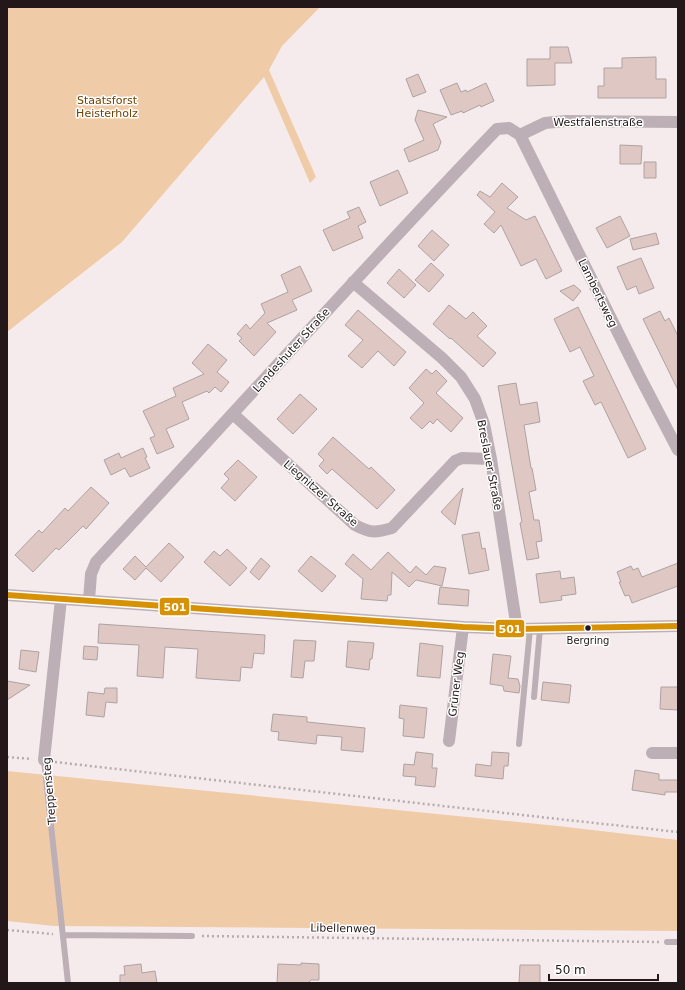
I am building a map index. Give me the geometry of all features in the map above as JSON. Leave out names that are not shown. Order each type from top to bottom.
[{"type":"street","name":"Westfalenstraße","points":[[520,135],[545,123],[566,121],[678,122]]},
{"type":"street","name":"Landeshuter Straße","points":[[89,600],[91,574],[96,562],[353,282],[497,128],[509,128],[520,135]]},
{"type":"street","name":"Lambertsweg","points":[[520,135],[678,450]]},
{"type":"street","name":"Breslauer Straße","points":[[353,282],[442,358],[461,377],[474,398],[482,418],[491,459],[517,629]]},
{"type":"street","name":"Liegnitzer Straße","points":[[233,414],[355,525],[367,531],[378,532],[392,528],[455,461],[462,458],[491,459]]},
{"type":"street","points":[[7,595],[517,629],[678,626]]},
{"type":"street","name":"Treppensteg","points":[[44,760],[61,598]]},
{"type":"street","name":"Grüner Weg","points":[[449,741],[463,626]]},
{"type":"street","points":[[652,753],[678,753]]},
{"type":"lane","points":[[534,697],[535,629]]},
{"type":"lane","points":[[519,744],[535,629]]},
{"type":"lane","name":"Treppensteg","points":[[44,760],[64,934],[68,983]]},
{"type":"lane","points":[[64,934],[192,936]]},
{"type":"lane","points":[[667,942],[678,942]]},
{"type":"path","points":[[7,757],[678,832]]},
{"type":"path","points":[[7,930],[64,934]]},
{"type":"path","name":"Libellenweg","points":[[192,936],[667,942]]},
{"type":"green space","name":"Staatsforst Heisterholz","points":[[7,7],[320,7],[282,46],[269,70],[316,177],[310,183],[264,77],[122,242],[7,332]]},
{"type":"green space","points":[[7,771],[558,826],[678,840],[678,931],[54,926],[7,921]]},
{"type":"building","points":[[550,47],[568,47],[572,63],[555,63],[555,85],[527,86],[527,59],[550,59]]},
{"type":"building","points":[[656,57],[656,79],[666,79],[666,98],[598,98],[598,86],[604,86],[604,68],[622,68],[622,58]]},
{"type":"building","points":[[418,74],[426,92],[413,97],[406,79]]},
{"type":"building","points":[[457,83],[461,92],[466,90],[467,92],[486,83],[494,101],[481,107],[480,105],[463,113],[462,111],[451,115],[440,90]]},
{"type":"building","points":[[418,110],[447,117],[433,124],[441,142],[438,150],[409,162],[404,149],[424,140],[415,120]]},
{"type":"building","points":[[620,145],[642,146],[641,164],[620,164]]},
{"type":"building","points":[[644,162],[656,162],[656,178],[644,178]]},
{"type":"building","points":[[398,170],[408,193],[380,206],[370,182]]},
{"type":"building","points":[[502,183],[518,197],[507,208],[526,220],[535,216],[562,271],[546,279],[536,259],[521,266],[501,225],[494,233],[484,224],[495,212],[477,195],[480,191],[490,197]]},
{"type":"building","points":[[359,207],[366,222],[358,226],[363,238],[333,251],[323,230],[350,218],[347,212]]},
{"type":"building","points":[[620,216],[630,236],[607,248],[596,228]]},
{"type":"building","points":[[432,230],[449,245],[434,261],[418,246]]},
{"type":"building","points":[[656,233],[659,244],[633,250],[630,239]]},
{"type":"building","points":[[641,258],[654,288],[639,294],[636,286],[627,290],[617,267]]},
{"type":"building","points":[[431,263],[444,275],[429,292],[415,280]]},
{"type":"building","points":[[300,266],[312,291],[292,300],[297,310],[267,323],[276,332],[254,356],[239,341],[242,338],[237,334],[246,324],[250,329],[265,313],[261,304],[288,292],[281,275]]},
{"type":"building","points":[[399,269],[416,285],[404,298],[387,283]]},
{"type":"building","points":[[574,285],[581,291],[573,301],[560,291]]},
{"type":"building","points":[[449,305],[466,319],[473,312],[487,326],[477,336],[496,353],[483,367],[433,324]]},
{"type":"building","points":[[578,307],[646,449],[628,458],[601,402],[595,405],[583,381],[594,376],[580,347],[570,352],[554,319]]},
{"type":"building","points":[[358,310],[406,352],[394,366],[378,351],[362,368],[348,356],[363,340],[345,325]]},
{"type":"building","points":[[660,311],[665,321],[669,318],[678,336],[678,390],[643,319]]},
{"type":"building","points":[[208,344],[227,360],[217,372],[229,382],[221,392],[215,387],[209,393],[207,391],[182,402],[189,419],[166,429],[174,447],[157,454],[150,438],[155,436],[143,411],[176,396],[173,388],[204,374],[192,363]]},
{"type":"building","points":[[426,369],[432,374],[436,370],[447,381],[436,393],[463,418],[451,432],[437,419],[433,424],[430,421],[422,429],[410,418],[424,403],[409,388]]},
{"type":"building","points":[[516,383],[520,405],[537,402],[540,422],[524,425],[536,490],[529,492],[534,520],[539,520],[542,541],[536,542],[539,558],[527,560],[520,523],[522,522],[498,386]]},
{"type":"building","points":[[300,394],[317,409],[293,434],[277,419]]},
{"type":"building","points":[[333,437],[369,469],[371,467],[395,490],[377,509],[332,469],[327,474],[319,466],[324,460],[318,454]]},
{"type":"building","points":[[143,448],[147,457],[145,458],[150,468],[130,477],[125,468],[111,475],[104,460],[119,453],[121,458]]},
{"type":"building","points":[[238,460],[257,477],[235,501],[221,488],[229,479],[224,474]]},
{"type":"building","points":[[91,487],[109,503],[86,529],[83,526],[59,550],[56,548],[33,572],[15,555],[39,530],[42,533],[65,508],[68,511]]},
{"type":"building","points":[[463,488],[455,525],[441,512]]},
{"type":"building","points":[[479,532],[482,549],[485,548],[489,570],[469,574],[462,535]]},
{"type":"building","points":[[169,543],[184,557],[161,582],[146,568],[135,580],[123,569],[135,556],[146,567]]},
{"type":"building","points":[[227,549],[247,568],[230,586],[204,562],[214,551],[220,556]]},
{"type":"building","points":[[388,552],[410,573],[416,566],[426,575],[434,566],[446,568],[442,586],[416,580],[409,587],[392,572],[391,595],[388,595],[387,601],[361,599],[363,579],[345,564],[353,554],[371,570]]},
{"type":"building","points":[[311,556],[336,576],[322,592],[298,571]]},
{"type":"building","points":[[261,558],[270,566],[259,580],[250,572]]},
{"type":"building","points":[[678,563],[678,586],[632,603],[629,595],[625,596],[619,582],[621,582],[617,572],[631,566],[633,570],[638,568],[642,577]]},
{"type":"building","points":[[560,571],[561,579],[574,577],[576,594],[561,596],[562,600],[540,603],[536,574]]},
{"type":"building","points":[[440,587],[469,590],[468,606],[438,604]]},
{"type":"building","points":[[99,624],[265,635],[264,654],[254,653],[252,668],[241,667],[240,681],[209,679],[196,678],[198,649],[165,647],[163,678],[137,676],[139,645],[98,643]]},
{"type":"building","points":[[294,640],[316,641],[314,661],[305,661],[303,678],[291,677]]},
{"type":"building","points":[[348,641],[374,643],[369,670],[346,667]]},
{"type":"building","points":[[420,643],[443,646],[440,678],[417,676]]},
{"type":"building","points":[[84,646],[98,647],[97,660],[83,659]]},
{"type":"building","points":[[21,650],[39,652],[36,672],[19,669]]},
{"type":"building","points":[[493,654],[511,656],[508,678],[518,679],[520,686],[519,693],[504,691],[503,686],[490,684]]},
{"type":"building","points":[[7,681],[30,685],[7,700]]},
{"type":"building","points":[[543,682],[571,685],[569,703],[541,700]]},
{"type":"building","points":[[661,687],[678,687],[678,710],[660,709]]},
{"type":"building","points":[[105,688],[117,688],[117,703],[106,702],[104,717],[86,715],[88,692],[104,694]]},
{"type":"building","points":[[400,705],[427,708],[424,738],[403,736],[404,719],[399,718]]},
{"type":"building","points":[[273,714],[307,717],[307,722],[365,728],[363,752],[341,750],[342,737],[317,735],[316,744],[278,740],[279,732],[271,731]]},
{"type":"building","points":[[416,752],[433,754],[432,768],[437,768],[435,787],[415,785],[416,777],[403,776],[404,764],[414,765]]},
{"type":"building","points":[[492,752],[509,753],[508,766],[504,766],[503,779],[475,776],[476,764],[491,766]]},
{"type":"building","points":[[635,770],[659,774],[659,780],[678,780],[678,792],[665,792],[665,795],[632,790]]},
{"type":"building","points":[[301,963],[319,964],[319,980],[311,980],[308,983],[277,983],[278,964],[301,965]]},
{"type":"building","points":[[141,964],[142,973],[155,971],[157,983],[120,983],[120,975],[125,975],[124,966]]},
{"type":"building","points":[[520,965],[540,965],[540,983],[519,983]]},
{"type":"transit line","name":"501","points":[[7,595],[463,627],[517,629],[678,626]]},
{"type":"place","name":"Bergring","points":[[588,628]]}]
